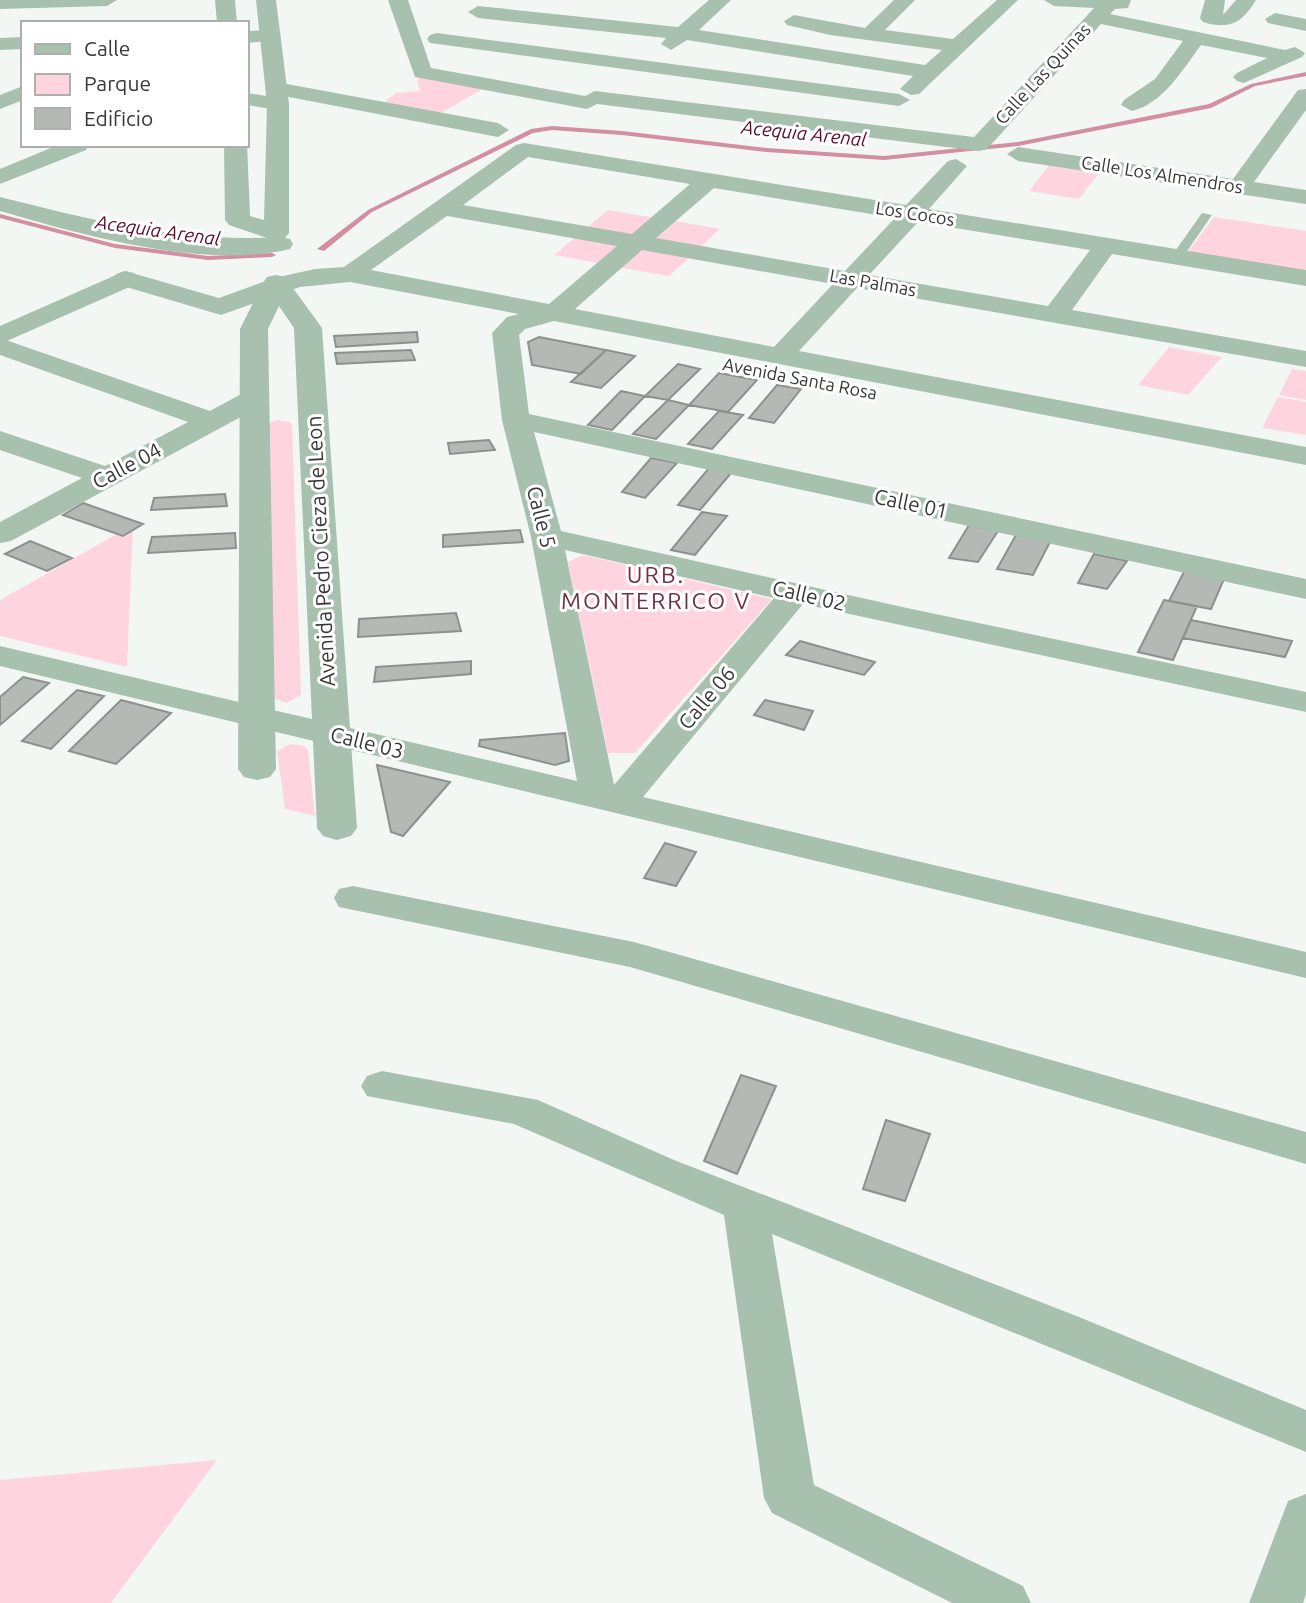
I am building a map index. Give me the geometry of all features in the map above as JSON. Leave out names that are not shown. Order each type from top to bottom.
[{"type":"street","points":[[0,3],[107,0]]},
{"type":"street","points":[[225,0],[227,21]]},
{"type":"street","points":[[257,769],[254,329],[281,259],[277,96],[266,0]]},
{"type":"street","points":[[398,0],[419,64]]},
{"type":"street","points":[[584,105],[684,34],[721,0]]},
{"type":"street","points":[[870,34],[905,0]]},
{"type":"street","points":[[419,64],[584,105],[864,132],[1008,0]]},
{"type":"street","points":[[1054,0],[1108,7],[1197,37],[1285,56]]},
{"type":"street","points":[[1215,0],[1210,18],[1229,22],[1235,18],[1246,0]]},
{"type":"street","points":[[419,64],[437,39],[486,6],[580,23],[684,34],[930,72]]},
{"type":"street","name":"Calle Las Quinas","points":[[864,132],[979,144],[1108,7]]},
{"type":"street","points":[[580,23],[600,8]]},
{"type":"street","points":[[1275,19],[1306,25]]},
{"type":"street","points":[[794,20],[958,46]]},
{"type":"street","points":[[248,37],[271,36]]},
{"type":"street","points":[[1132,105],[1161,82],[1197,37]]},
{"type":"street","points":[[437,39],[899,100]]},
{"type":"street","points":[[0,44],[21,43]]},
{"type":"street","points":[[1244,77],[1285,56],[1306,49]]},
{"type":"street","points":[[0,103],[21,93]]},
{"type":"street","points":[[335,100],[388,94]]},
{"type":"street","points":[[1239,187],[1306,94]]},
{"type":"street","points":[[248,99],[277,96],[335,100],[498,130]]},
{"type":"street","points":[[0,177],[73,147]]},
{"type":"street","points":[[236,147],[238,220],[281,259]]},
{"type":"street","name":"Los Cocos","points":[[441,208],[524,149],[1306,278]]},
{"type":"street","name":"Calle Los Almendros","points":[[1018,154],[1306,197]]},
{"type":"street","points":[[781,355],[956,166]]},
{"type":"street","points":[[516,323],[556,312],[709,180]]},
{"type":"street","points":[[0,204],[131,239],[239,248],[281,259]]},
{"type":"street","points":[[350,274],[441,208]]},
{"type":"street","name":"Las Palmas","points":[[441,208],[1299,358]]},
{"type":"street","points":[[1055,315],[1107,245]]},
{"type":"street","points":[[0,309],[73,276],[125,279],[221,307],[281,259]]},
{"type":"street","name":"Avenida Santa Rosa","points":[[281,259],[318,274],[350,274],[1306,456]]},
{"type":"street","name":"Avenida Santa Rosa","points":[[281,259],[516,323],[1306,479]]},
{"type":"street","name":"Avenida Pedro Cieza de Leon","points":[[281,259],[308,328],[337,828]]},
{"type":"street","points":[[0,336],[125,279]]},
{"type":"street","name":"Calle 5","points":[[516,323],[505,333],[516,420],[547,537],[609,800]]},
{"type":"street","points":[[1299,358],[1306,330]]},
{"type":"street","points":[[0,346],[211,421]]},
{"type":"street","name":"Calle 04","points":[[0,534],[255,398]]},
{"type":"street","name":"Calle 01","points":[[516,420],[1306,589]]},
{"type":"street","points":[[0,440],[107,477]]},
{"type":"street","name":"Calle 02","points":[[547,537],[906,618],[1306,702]]},
{"type":"street","name":"Calle 06","points":[[609,800],[795,593]]},
{"type":"street","name":"Calle 03","points":[[0,656],[1306,965]]},
{"type":"street","points":[[353,898],[634,955],[1306,1148]]},
{"type":"street","points":[[382,1086],[523,1111],[745,1206],[1057,1328],[1306,1432]]},
{"type":"street","points":[[745,1206],[790,1497],[1004,1603]]},
{"type":"street","points":[[1276,1603],[1306,1517]]},
{"type":"lane","points":[[1177,257],[1206,215]]},
{"type":"green space","points":[[421,75],[486,87],[439,114],[382,104],[396,93],[420,91],[417,81]]},
{"type":"green space","points":[[1050,164],[1100,172],[1079,199],[1029,191]]},
{"type":"green space","points":[[608,210],[656,218],[636,236],[588,227]]},
{"type":"green space","points":[[1214,217],[1306,231],[1306,273],[1187,253]]},
{"type":"green space","points":[[670,220],[720,229],[700,247],[649,238]]},
{"type":"green space","points":[[576,237],[625,246],[604,264],[554,255]]},
{"type":"green space","points":[[637,248],[689,258],[669,276],[617,267]]},
{"type":"green space","points":[[1169,347],[1222,357],[1188,395],[1138,385]]},
{"type":"green space","points":[[1292,369],[1306,371],[1306,400],[1279,395]]},
{"type":"green space","points":[[1278,397],[1306,402],[1306,435],[1262,428]]},
{"type":"green space","points":[[277,420],[290,422],[292,425],[301,695],[287,703],[272,698],[269,423]]},
{"type":"green space","points":[[133,525],[127,667],[0,636],[0,600]]},
{"type":"green space","points":[[583,555],[772,599],[635,753],[608,753],[568,562]]},
{"type":"green space","points":[[290,744],[304,746],[308,750],[315,816],[285,809],[277,751]]},
{"type":"green space","points":[[217,1460],[111,1603],[0,1603],[0,1480]]},
{"type":"building","points":[[417,332],[418,342],[336,347],[334,336]]},
{"type":"building","points":[[539,337],[606,350],[581,374],[532,365],[528,342]]},
{"type":"building","points":[[411,350],[415,360],[337,364],[335,353]]},
{"type":"building","points":[[606,350],[635,356],[601,388],[571,382]]},
{"type":"building","points":[[678,364],[700,369],[668,400],[645,396]]},
{"type":"building","points":[[719,373],[757,380],[728,412],[689,405]]},
{"type":"building","points":[[777,385],[801,389],[774,423],[749,418]]},
{"type":"building","points":[[621,391],[645,396],[612,430],[588,425]]},
{"type":"building","points":[[668,400],[689,405],[656,439],[633,434]]},
{"type":"building","points":[[719,411],[743,415],[712,449],[688,444]]},
{"type":"building","points":[[489,440],[495,450],[450,454],[448,443]]},
{"type":"building","points":[[651,458],[677,463],[645,498],[622,492]]},
{"type":"building","points":[[709,468],[731,473],[700,510],[678,505]]},
{"type":"building","points":[[225,494],[227,506],[151,510],[154,498]]},
{"type":"building","points":[[83,503],[143,524],[123,536],[63,515]]},
{"type":"building","points":[[702,512],[727,516],[695,555],[671,550]]},
{"type":"building","points":[[969,525],[998,531],[978,562],[949,558]]},
{"type":"building","points":[[520,530],[523,542],[443,547],[443,535]]},
{"type":"building","points":[[235,533],[236,548],[148,553],[152,537]]},
{"type":"building","points":[[1016,535],[1050,542],[1033,575],[997,569]]},
{"type":"building","points":[[30,541],[72,558],[47,571],[5,554]]},
{"type":"building","points":[[1094,554],[1127,561],[1107,589],[1078,583]]},
{"type":"building","points":[[1185,570],[1224,579],[1211,609],[1169,601]]},
{"type":"building","points":[[1164,600],[1197,606],[1173,660],[1138,652]]},
{"type":"building","points":[[456,613],[461,631],[358,637],[359,619]]},
{"type":"building","points":[[1191,620],[1292,641],[1285,657],[1183,638]]},
{"type":"building","points":[[800,641],[875,662],[864,675],[786,655]]},
{"type":"building","points":[[471,661],[471,674],[374,682],[376,667]]},
{"type":"building","points":[[23,677],[49,683],[0,725],[0,697]]},
{"type":"building","points":[[77,690],[104,696],[51,749],[22,741]]},
{"type":"building","points":[[121,700],[171,713],[116,764],[69,751]]},
{"type":"building","points":[[765,700],[813,711],[804,730],[754,715]]},
{"type":"building","points":[[565,733],[569,761],[555,765],[479,746],[480,740]]},
{"type":"building","points":[[377,765],[450,782],[403,836],[391,832]]},
{"type":"building","points":[[665,843],[696,852],[676,886],[644,878]]},
{"type":"building","points":[[741,1075],[776,1086],[737,1174],[704,1161]]},
{"type":"building","points":[[886,1120],[930,1134],[905,1201],[863,1189]]},
{"type":"waterway","name":"Acequia Arenal","points":[[321,249],[370,211],[531,131],[552,128],[622,133],[767,150],[884,158],[1018,144],[1211,106],[1253,85],[1306,74]]},
{"type":"waterway","name":"Acequia Arenal","points":[[0,216],[115,246],[208,258],[272,255]]},
{"type":"district","name":"URB. MONTERRICO V","points":[[656,588]]}]
